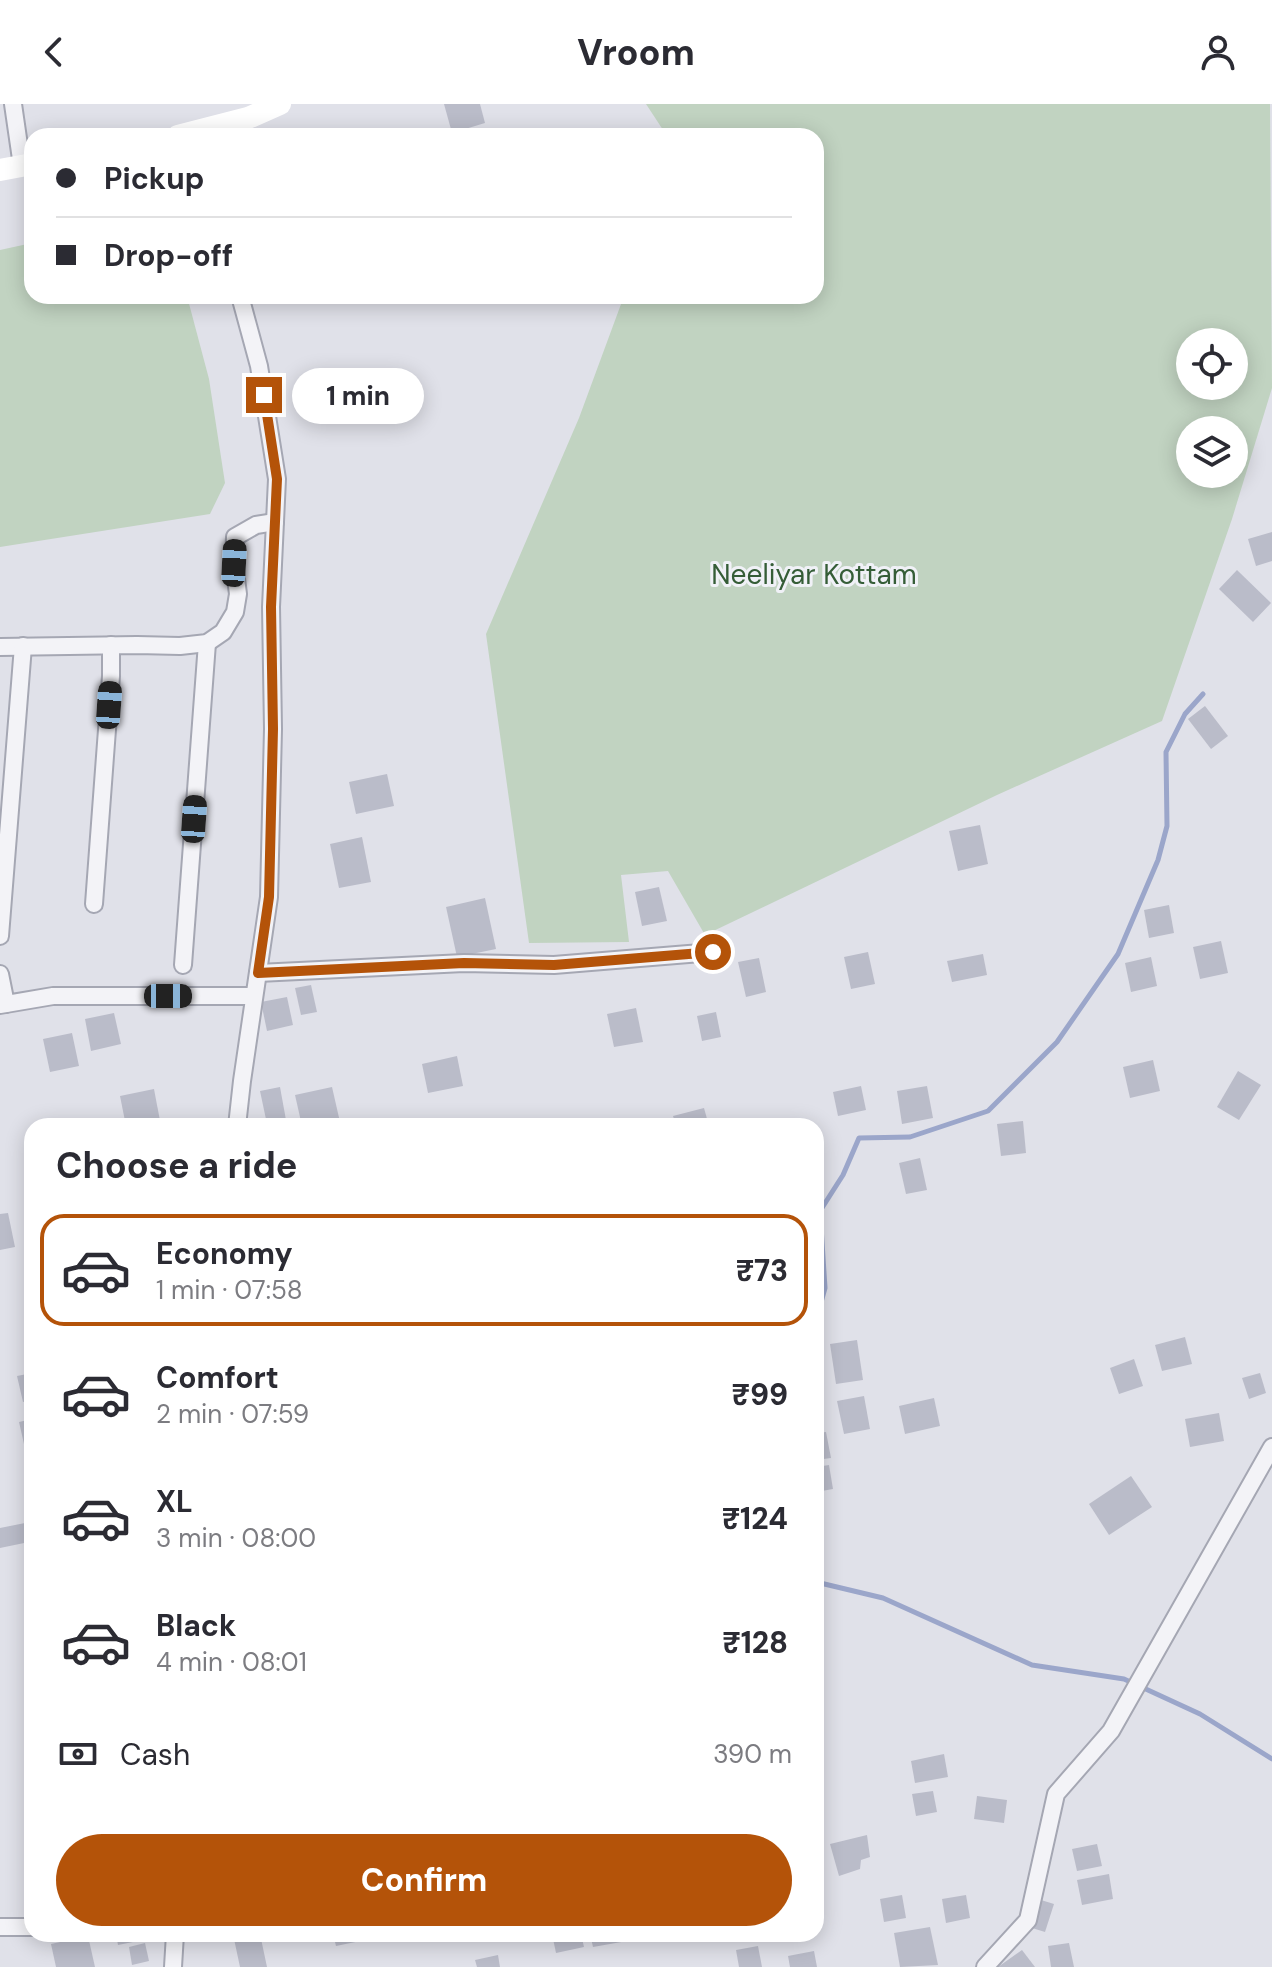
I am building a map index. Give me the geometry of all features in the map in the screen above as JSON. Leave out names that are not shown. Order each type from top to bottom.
[{"type":"main road","points":[[219,128],[280,104]]},
{"type":"main road","points":[[0,170],[24,166]]},
{"type":"street","points":[[13,104],[24,152]]},
{"type":"street","points":[[238,1118],[269,897],[273,729],[271,607],[277,479],[259,366],[242,304]]},
{"type":"street","points":[[0,647],[180,646],[207,643],[223,632],[235,612],[238,594],[235,537],[256,525],[275,522]]},
{"type":"street","points":[[183,965],[207,643]]},
{"type":"street","points":[[94,904],[111,645]]},
{"type":"street","points":[[0,936],[23,646]]},
{"type":"street","points":[[258,973],[464,963],[554,965],[713,952]]},
{"type":"street","points":[[0,974],[3,1004],[53,996],[254,996]]},
{"type":"street","points":[[987,1966],[1028,1920],[1056,1794],[1111,1731],[1272,1447]]},
{"type":"street","points":[[0,1927],[24,1927]]},
{"type":"street","points":[[173,1967],[175,1942]]},
{"type":"green space","name":"Neeliyar Kottam","points":[[646,104],[1270,104],[1272,388],[1248,467],[1248,416],[1176,416],[1176,488],[1241,488],[1162,721],[997,795],[705,935],[668,871],[621,875],[629,942],[529,943],[486,634],[579,418],[621,304],[824,304],[824,128],[662,128]]},
{"type":"green space","points":[[24,245],[24,304],[189,304],[209,379],[225,483],[210,514],[0,547],[0,250]]},
{"type":"building","points":[[444,104],[480,104],[485,123],[468,128],[451,128]]},
{"type":"building","points":[[1272,532],[1272,561],[1256,566],[1248,539]]},
{"type":"building","points":[[1237,570],[1271,603],[1253,622],[1219,589]]},
{"type":"building","points":[[1205,706],[1228,736],[1211,749],[1188,719]]},
{"type":"building","points":[[387,774],[394,806],[356,814],[349,782]]},
{"type":"building","points":[[980,825],[988,864],[958,871],[949,831]]},
{"type":"building","points":[[362,837],[371,882],[339,888],[330,844]]},
{"type":"building","points":[[659,887],[667,921],[642,926],[635,892]]},
{"type":"building","points":[[485,898],[496,949],[457,957],[446,907]]},
{"type":"building","points":[[1169,905],[1174,933],[1149,938],[1144,910]]},
{"type":"building","points":[[1221,941],[1228,973],[1200,979],[1193,947]]},
{"type":"building","points":[[868,952],[875,984],[851,989],[844,957]]},
{"type":"building","points":[[983,954],[987,975],[952,982],[947,961]]},
{"type":"building","points":[[1151,957],[1157,986],[1131,992],[1125,963]]},
{"type":"building","points":[[759,958],[766,992],[746,997],[738,962]]},
{"type":"building","points":[[311,985],[317,1012],[301,1015],[295,988]]},
{"type":"building","points":[[287,997],[293,1025],[267,1031],[261,1002]]},
{"type":"building","points":[[636,1008],[643,1042],[614,1047],[607,1014]]},
{"type":"building","points":[[716,1012],[721,1037],[702,1041],[697,1016]]},
{"type":"building","points":[[114,1013],[121,1044],[91,1051],[85,1019]]},
{"type":"building","points":[[72,1033],[79,1066],[50,1072],[43,1039]]},
{"type":"building","points":[[457,1056],[463,1086],[428,1093],[422,1064]]},
{"type":"building","points":[[1153,1060],[1160,1091],[1130,1098],[1123,1067]]},
{"type":"building","points":[[1238,1071],[1261,1085],[1239,1120],[1217,1107]]},
{"type":"building","points":[[861,1086],[866,1110],[838,1116],[833,1092]]},
{"type":"building","points":[[927,1086],[933,1118],[902,1124],[897,1091]]},
{"type":"building","points":[[280,1087],[286,1118],[266,1118],[260,1091]]},
{"type":"building","points":[[332,1087],[339,1118],[300,1118],[295,1095]]},
{"type":"building","points":[[154,1089],[159,1118],[124,1118],[120,1096]]},
{"type":"building","points":[[704,1108],[707,1118],[674,1118]]},
{"type":"building","points":[[1023,1121],[1026,1153],[1001,1156],[997,1124]]},
{"type":"building","points":[[920,1158],[927,1190],[906,1194],[899,1163]]},
{"type":"building","points":[[8,1213],[15,1247],[0,1250],[0,1214]]},
{"type":"building","points":[[1185,1337],[1192,1364],[1162,1371],[1155,1345]]},
{"type":"building","points":[[857,1340],[863,1380],[836,1384],[830,1344]]},
{"type":"building","points":[[1134,1359],[1143,1386],[1119,1394],[1110,1368]]},
{"type":"building","points":[[1260,1373],[1266,1393],[1249,1399],[1242,1378]]},
{"type":"building","points":[[24,1375],[24,1402],[23,1402],[17,1376]]},
{"type":"building","points":[[864,1396],[870,1429],[844,1434],[837,1401]]},
{"type":"building","points":[[934,1398],[940,1426],[905,1434],[899,1406]]},
{"type":"building","points":[[1219,1413],[1224,1441],[1190,1447],[1185,1419]]},
{"type":"building","points":[[24,1421],[24,1444],[19,1422]]},
{"type":"building","points":[[824,1432],[831,1458],[824,1459]]},
{"type":"building","points":[[829,1465],[833,1489],[824,1491],[824,1466]]},
{"type":"building","points":[[1131,1476],[1152,1507],[1109,1535],[1089,1504]]},
{"type":"building","points":[[24,1523],[24,1543],[0,1548],[0,1528]]},
{"type":"building","points":[[944,1754],[948,1777],[915,1783],[911,1761]]},
{"type":"building","points":[[933,1791],[937,1812],[916,1816],[912,1794]]},
{"type":"building","points":[[977,1796],[1007,1800],[1004,1823],[974,1819]]},
{"type":"building","points":[[867,1835],[870,1857],[861,1860],[860,1869],[839,1876],[830,1844]]},
{"type":"building","points":[[1097,1844],[1102,1866],[1077,1871],[1072,1849]]},
{"type":"building","points":[[1109,1874],[1113,1899],[1082,1905],[1077,1880]]},
{"type":"building","points":[[902,1895],[906,1918],[884,1922],[880,1899]]},
{"type":"building","points":[[966,1895],[970,1918],[946,1923],[942,1899]]},
{"type":"building","points":[[1041,1900],[1054,1904],[1045,1932],[1032,1928]]},
{"type":"building","points":[[930,1927],[938,1965],[900,1967],[894,1933]]},
{"type":"building","points":[[89,1942],[95,1967],[56,1967],[51,1944]]},
{"type":"building","points":[[235,1942],[262,1942],[267,1967],[240,1967]]},
{"type":"building","points":[[335,1942],[355,1942],[336,1946]]},
{"type":"building","points":[[554,1942],[583,1942],[584,1947],[556,1953]]},
{"type":"building","points":[[592,1942],[621,1942],[593,1947]]},
{"type":"building","points":[[145,1943],[149,1961],[132,1965],[129,1947]]},
{"type":"building","points":[[1069,1943],[1074,1967],[1051,1967],[1048,1946]]},
{"type":"building","points":[[758,1946],[762,1967],[739,1967],[736,1950]]},
{"type":"building","points":[[1022,1950],[1035,1967],[998,1967]]},
{"type":"building","points":[[814,1951],[817,1967],[790,1967],[788,1956]]},
{"type":"building","points":[[498,1955],[500,1967],[477,1967],[475,1960]]},
{"type":"waterway","points":[[824,1205],[843,1175],[859,1138],[910,1137],[988,1111],[1057,1042],[1118,954],[1158,860],[1167,826],[1166,752],[1185,714],[1203,694]]},
{"type":"waterway","points":[[824,1273],[824,1292]]},
{"type":"waterway","points":[[824,1584],[883,1598],[1032,1665],[1124,1679],[1200,1714],[1272,1759]]},
{"type":"route","points":[[264,395],[277,479],[271,607],[273,729],[269,897],[258,973],[464,963],[554,965],[713,952]]}]
